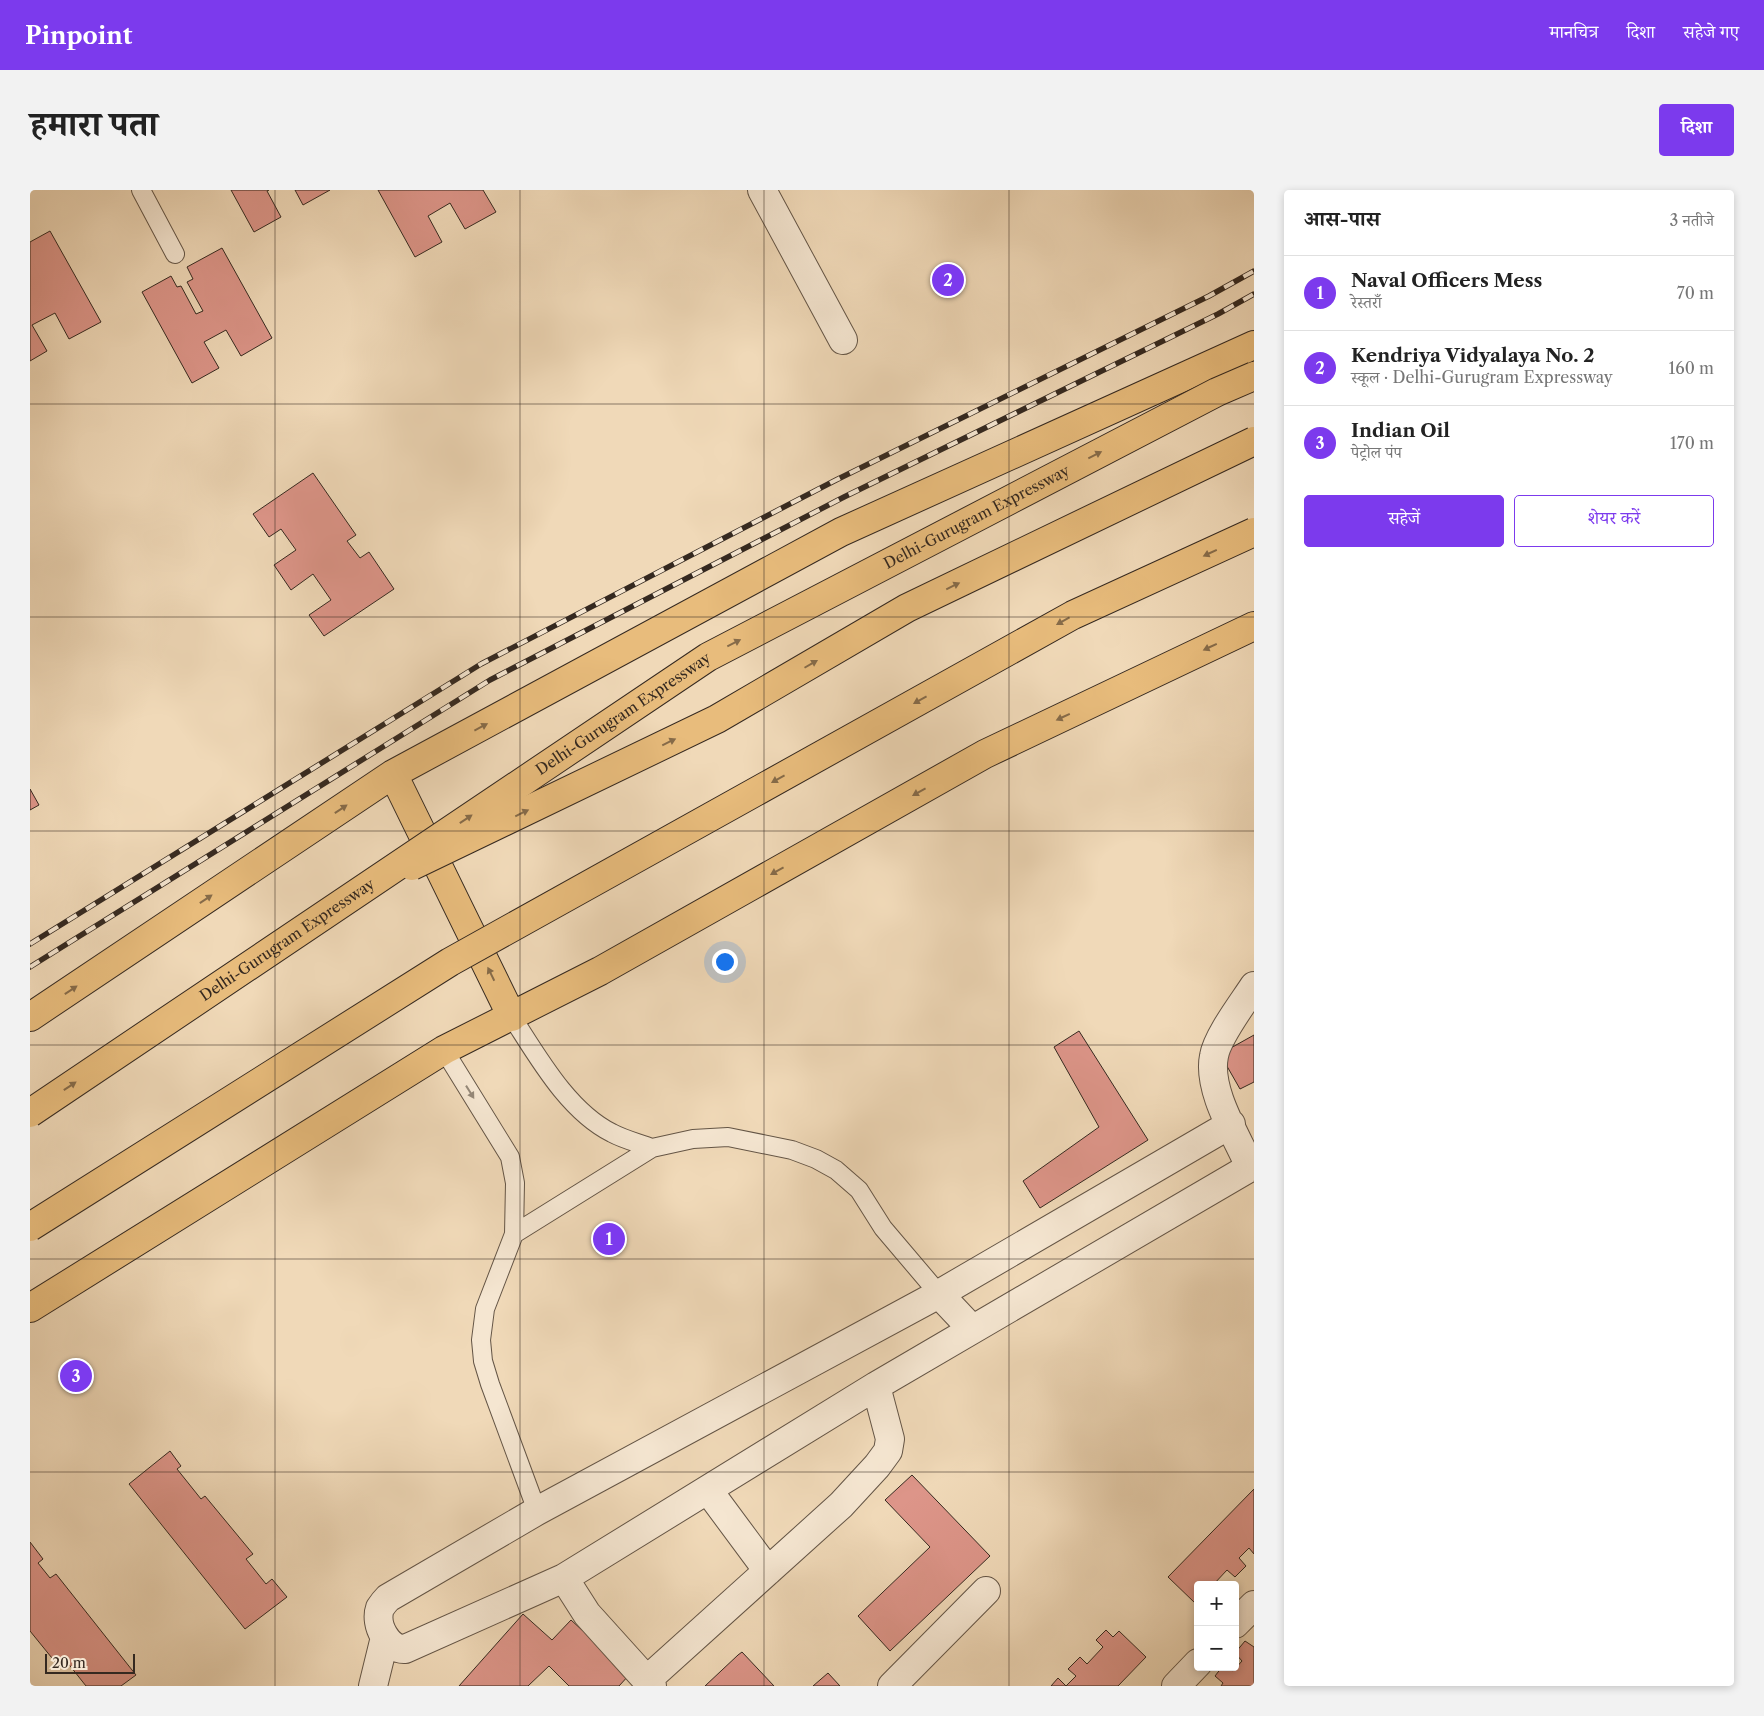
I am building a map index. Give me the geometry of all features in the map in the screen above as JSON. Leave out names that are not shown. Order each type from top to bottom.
[{"type":"main road","points":[[30,1017],[393,774],[841,532],[1254,345]]},
{"type":"main road","name":"Delhi-Gurugram Expressway","points":[[30,1113],[708,657],[1217,392],[1254,376]]},
{"type":"main road","points":[[352,895],[717,719],[907,608],[1254,441]]},
{"type":"main road","points":[[30,1228],[450,962],[1073,616],[1254,532]]},
{"type":"main road","points":[[30,1308],[444,1050],[600,972],[985,754],[1254,626]]},
{"type":"main road","points":[[393,774],[512,1017]]},
{"type":"street","points":[[762,190],[844,340]]},
{"type":"street","points":[[1231,1124],[939,1294],[537,1511],[388,1598],[380,1608],[385,1637],[390,1645],[397,1650],[405,1649],[564,1578],[876,1386],[1252,1166],[1216,1091],[1212,1075],[1214,1054],[1254,986]]},
{"type":"street","points":[[939,1294],[972,1329]]},
{"type":"street","points":[[564,1578],[587,1614],[649,1683],[841,1505],[884,1457],[890,1439],[876,1386]]},
{"type":"street","points":[[708,1490],[768,1571]]},
{"type":"street","points":[[892,1686],[986,1591]]},
{"type":"street","points":[[1239,1620],[1254,1604]]},
{"type":"street","points":[[373,1686],[385,1637]]},
{"type":"street","points":[[1176,1686],[1194,1667]]},
{"type":"lane","points":[[141,190],[175,254]]},
{"type":"lane","points":[[512,1017],[551,1077],[590,1119],[612,1133],[652,1148]]},
{"type":"lane","points":[[444,1050],[510,1157],[515,1183],[514,1234],[485,1309],[481,1340],[483,1361],[490,1384],[537,1511]]},
{"type":"lane","points":[[514,1234],[652,1148],[692,1139],[728,1137],[792,1150],[816,1159],[836,1170],[859,1190],[883,1228],[939,1294]]},
{"type":"building","points":[[231,190],[269,190],[267,191],[281,217],[254,232]]},
{"type":"building","points":[[295,190],[330,190],[303,205]]},
{"type":"building","points":[[378,190],[483,190],[496,212],[465,229],[450,203],[428,216],[442,242],[415,257]]},
{"type":"building","points":[[50,231],[101,322],[69,339],[55,313],[32,325],[47,351],[30,361],[30,242]]},
{"type":"building","points":[[222,248],[272,338],[241,356],[226,330],[204,342],[219,368],[192,383],[142,292],[171,276],[177,287],[181,286],[196,314],[203,311],[187,282],[193,279],[187,267]]},
{"type":"building","points":[[313,473],[356,535],[347,541],[360,558],[369,552],[394,589],[324,636],[309,615],[331,600],[313,574],[291,590],[274,565],[296,550],[281,529],[269,537],[253,514]]},
{"type":"building","points":[[30,789],[39,805],[30,810]]},
{"type":"building","points":[[1079,1031],[1148,1140],[1040,1208],[1023,1181],[1099,1127],[1054,1047]]},
{"type":"building","points":[[1254,1035],[1254,1082],[1240,1089],[1220,1054]]},
{"type":"building","points":[[170,1451],[181,1466],[177,1469],[201,1499],[205,1496],[253,1554],[246,1559],[266,1584],[272,1579],[287,1597],[245,1629],[129,1484]]},
{"type":"building","points":[[912,1475],[990,1556],[890,1651],[858,1616],[930,1547],[885,1500]]},
{"type":"building","points":[[1254,1489],[1254,1554],[1249,1548],[1239,1558],[1246,1566],[1235,1577],[1227,1570],[1217,1581],[1194,1581],[1194,1602],[1168,1577]]},
{"type":"building","points":[[30,1542],[43,1559],[38,1563],[50,1578],[56,1574],[136,1675],[121,1686],[86,1686],[63,1657],[56,1663],[30,1631]]},
{"type":"building","points":[[523,1614],[552,1640],[571,1620],[630,1674],[619,1686],[569,1686],[549,1666],[528,1686],[459,1686]]},
{"type":"building","points":[[1106,1630],[1113,1637],[1119,1631],[1146,1657],[1118,1686],[1066,1686],[1076,1676],[1068,1669],[1080,1657],[1087,1664],[1103,1647],[1096,1640]]},
{"type":"building","points":[[1245,1641],[1254,1647],[1254,1686],[1221,1686],[1223,1683],[1215,1676],[1219,1671],[1239,1671],[1239,1664],[1242,1661],[1239,1658],[1239,1648]]},
{"type":"building","points":[[742,1652],[774,1686],[705,1686],[738,1655]]},
{"type":"building","points":[[828,1673],[840,1686],[813,1686]]},
{"type":"building","points":[[1058,1678],[1066,1686],[1051,1686]]},
{"type":"railway","points":[[30,944],[481,664],[836,480],[1209,296],[1254,271]]},
{"type":"railway","points":[[30,967],[490,680],[844,497],[1218,314],[1254,294]]},
{"type":"place","name":"Kendriya Vidyalaya No. 2","points":[[948,280]]},
{"type":"place","name":"Naval Officers Mess","points":[[609,1239]]},
{"type":"place","name":"Indian Oil","points":[[76,1376]]}]
